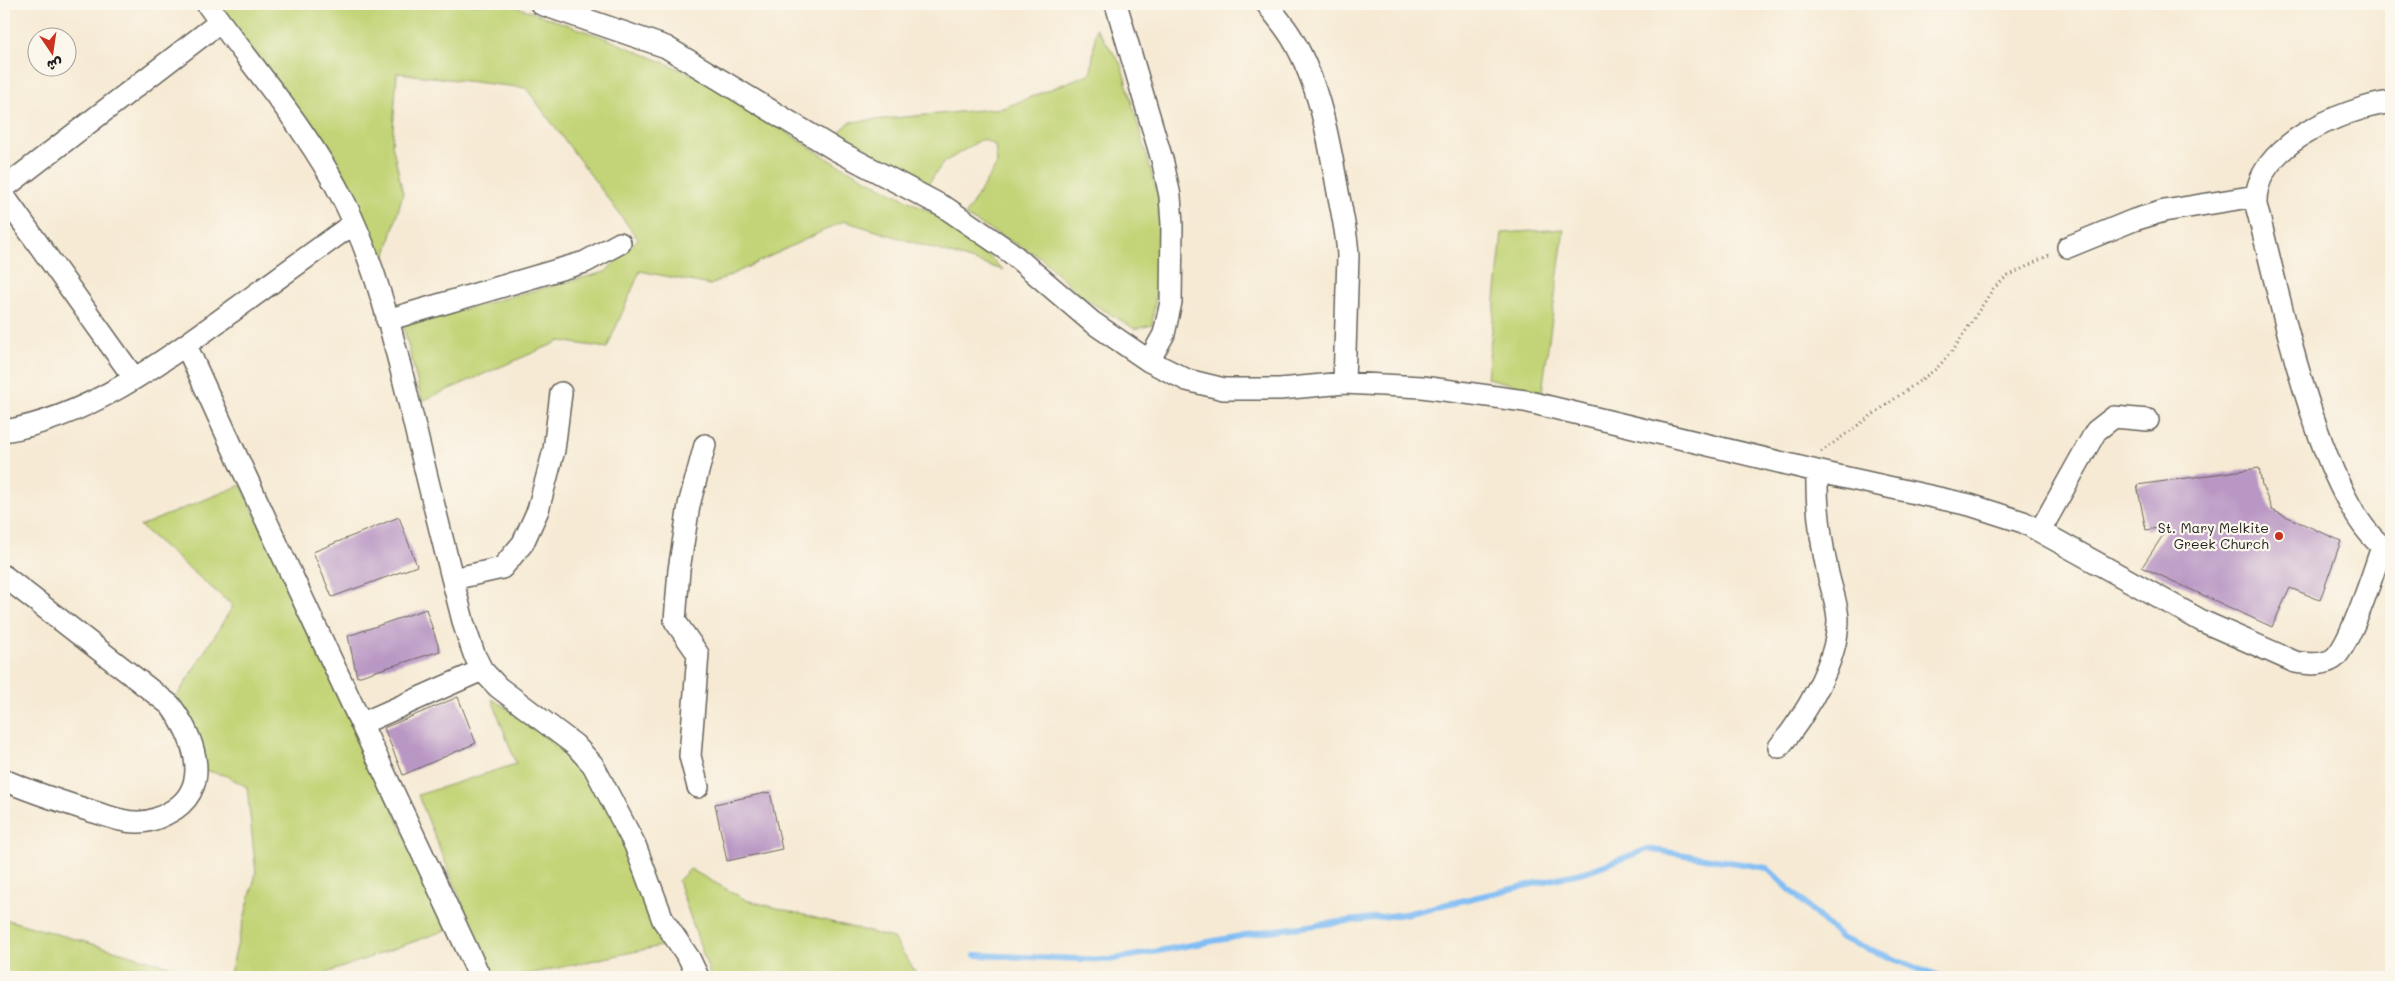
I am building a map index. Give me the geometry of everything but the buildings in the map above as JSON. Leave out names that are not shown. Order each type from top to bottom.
[{"type":"street","points":[[207,4],[325,167],[354,223],[372,268],[387,320],[464,625],[482,670],[498,687],[575,745],[593,765],[635,845],[663,920],[689,958],[698,977]]},
{"type":"street","points":[[541,4],[666,47],[836,150],[946,208],[1010,252],[1092,322],[1149,361],[1187,380],[1224,389],[1280,389],[1344,383],[1422,386],[1525,401],[1809,469],[1970,505],[2022,522],[2202,621],[2295,662],[2304,664],[2318,664],[2331,660],[2344,646],[2387,550],[2362,524],[2345,498],[2317,426],[2286,322],[2256,205],[2256,196],[2264,174],[2274,158],[2304,134],[2339,117],[2391,102]]},
{"type":"street","points":[[1116,4],[1163,163],[1170,196],[1172,224],[1171,302],[1164,334],[1149,361]]},
{"type":"street","points":[[1267,4],[1292,37],[1306,66],[1325,125],[1335,172],[1347,236],[1348,256],[1344,383]]},
{"type":"street","points":[[4,188],[220,22]]},
{"type":"street","points":[[4,196],[134,378]]},
{"type":"street","points":[[2068,247],[2134,220],[2164,211],[2256,196]]},
{"type":"street","points":[[4,431],[56,418],[84,406],[134,378],[186,345],[354,223]]},
{"type":"street","points":[[387,320],[586,262],[620,243]]},
{"type":"street","points":[[186,345],[276,544],[362,723],[480,977]]},
{"type":"street","points":[[453,579],[502,568],[523,543],[538,510],[554,450],[561,393]]},
{"type":"street","points":[[2040,532],[2096,431],[2114,417],[2148,420]]},
{"type":"street","points":[[698,787],[690,756],[698,654],[675,621],[679,570],[685,533],[705,445]]},
{"type":"street","points":[[1779,747],[1792,732],[1811,700],[1828,665],[1837,633],[1837,609],[1820,534],[1816,499],[1809,469]]},
{"type":"street","points":[[4,576],[170,705],[183,723],[196,759],[195,781],[191,793],[181,805],[167,814],[138,822],[122,820],[34,793],[4,780]]},
{"type":"street","points":[[362,723],[482,670]]},
{"type":"path","points":[[1809,469],[1947,359],[1994,289],[2006,277],[2037,260],[2068,247]]},
{"type":"green space","points":[[220,4],[509,4],[605,38],[701,78],[830,160],[962,229],[1003,270],[844,221],[710,285],[640,271],[607,348],[560,341],[422,401],[403,325],[605,272],[638,239],[526,88],[397,73],[392,144],[403,193],[384,262],[357,201],[234,27]]},
{"type":"green space","points":[[1096,28],[1121,64],[1158,196],[1160,260],[1152,325],[1135,329],[1081,296],[1040,257],[965,216],[997,164],[995,145],[982,139],[943,163],[926,187],[836,135],[850,122],[1003,108],[1091,73]]},
{"type":"green space","points":[[1564,229],[1542,392],[1487,378],[1502,233]]},
{"type":"green space","points":[[241,485],[449,929],[315,977],[229,977],[256,873],[247,787],[227,776],[201,769],[175,699],[233,606],[140,526]]},
{"type":"green space","points":[[492,699],[559,742],[577,759],[591,777],[616,822],[627,848],[661,946],[515,977],[492,977],[418,795],[516,764]]},
{"type":"green space","points":[[690,869],[746,900],[893,938],[919,977],[711,977],[678,881]]},
{"type":"green space","points":[[4,919],[209,977],[4,977]]},
{"type":"waterway","points":[[975,955],[1109,960],[1268,931],[1405,914],[1588,871],[1648,849],[1767,868],[1841,938],[1939,977]]},
{"type":"place","name":"St. Mary Melkite Greek Church","points":[[2279,536]]}]
